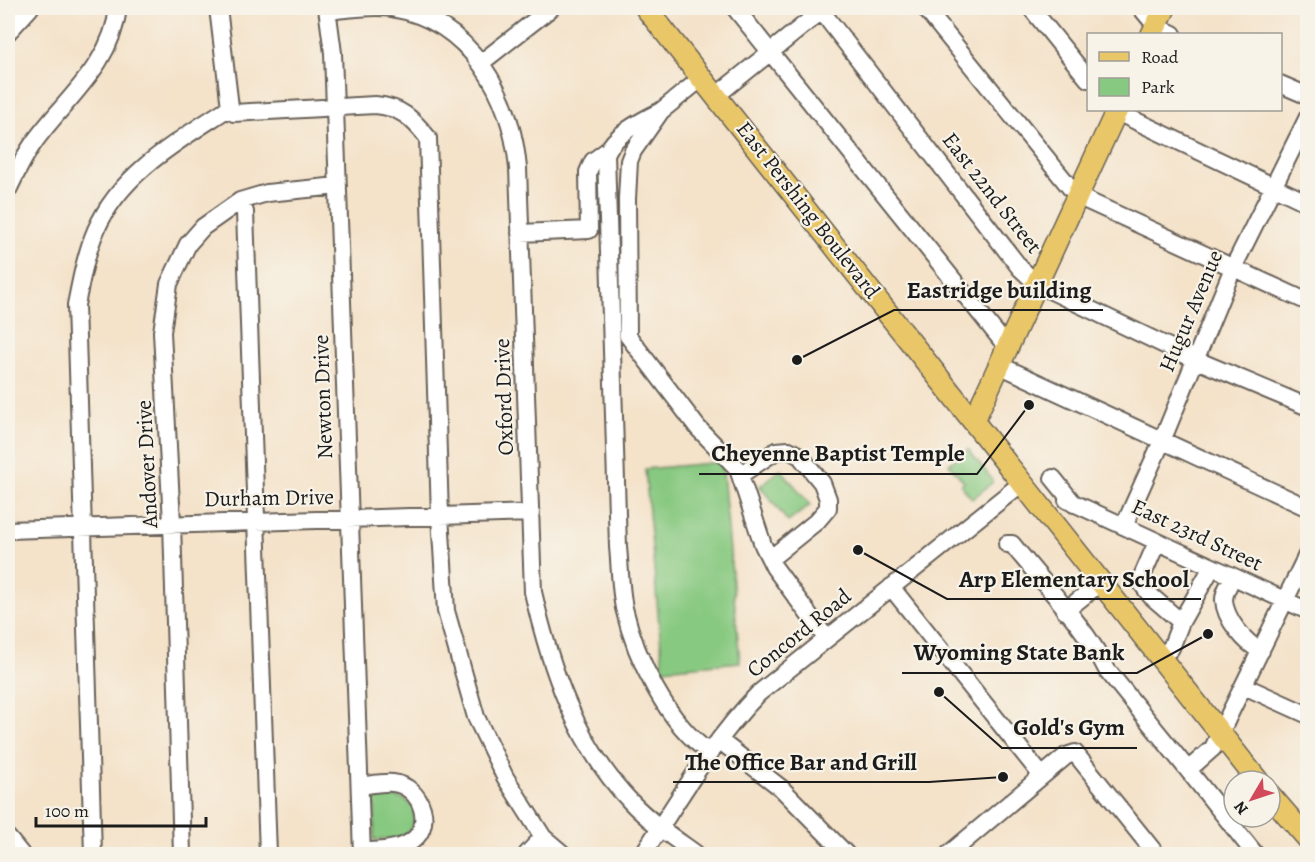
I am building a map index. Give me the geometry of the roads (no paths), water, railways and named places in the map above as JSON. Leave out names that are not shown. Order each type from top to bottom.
[{"type":"main road","name":"East Pershing Boulevard","points":[[646,8],[703,77],[1248,769]]},
{"type":"main road","points":[[974,420],[1115,111]]},
{"type":"main road","points":[[1282,809],[1308,839]]},
{"type":"street","points":[[8,32],[30,8]]},
{"type":"street","points":[[8,190],[35,141],[90,76],[111,37],[118,8]]},
{"type":"street","points":[[218,8],[230,107],[234,113],[394,107],[417,124],[428,138],[440,516],[446,611],[476,717],[505,777],[543,837],[563,855]]},
{"type":"street","name":"Oxford Drive","points":[[327,9],[373,8],[411,12],[449,31],[482,62],[504,105],[516,146],[533,592],[546,647],[560,687],[583,734],[608,773],[631,802],[660,828],[696,855]]},
{"type":"street","points":[[482,62],[529,14],[550,8]]},
{"type":"street","points":[[735,8],[1003,356],[1162,441],[1308,508]]},
{"type":"street","points":[[717,95],[822,8]]},
{"type":"street","name":"East 22nd Street","points":[[822,8],[1020,268],[1037,284],[1194,359],[1308,407]]},
{"type":"street","points":[[925,8],[1077,196],[1308,302]]},
{"type":"street","points":[[1032,8],[1087,77]]},
{"type":"street","points":[[1141,8],[1161,26]]},
{"type":"street","name":"Newton Drive","points":[[327,9],[333,53],[362,853],[394,848],[408,843],[419,833],[424,819],[422,805],[411,790],[393,783],[360,786]]},
{"type":"street","points":[[520,232],[589,230],[588,172],[593,161],[643,120],[661,111],[703,77]]},
{"type":"street","points":[[1282,84],[1308,96]]},
{"type":"street","points":[[93,855],[76,305],[96,229],[134,176],[158,155],[230,107]]},
{"type":"street","points":[[661,111],[633,151],[629,161],[628,336],[698,428],[722,451],[741,475],[763,545],[770,559],[826,638]]},
{"type":"street","points":[[1115,111],[1308,203]]},
{"type":"street","name":"Hugur Avenue","points":[[1124,526],[1162,441],[1233,268],[1308,117]]},
{"type":"street","points":[[608,150],[606,165],[617,536],[624,606],[639,654],[663,701],[699,745],[715,747],[781,788],[846,855]]},
{"type":"street","name":"Andover Drive","points":[[182,855],[172,523],[162,332],[168,284],[188,244],[203,226],[240,201],[267,193],[338,186]]},
{"type":"street","points":[[240,201],[245,212],[258,521],[268,855]]},
{"type":"street","points":[[741,475],[776,451],[789,450],[807,464],[827,493],[829,501],[824,514],[770,559]]},
{"type":"street","name":"East 23rd Street","points":[[1053,478],[1071,502],[1308,611]]},
{"type":"street","name":"Concord Road","points":[[643,855],[737,716],[759,693],[1022,483]]},
{"type":"street","name":"Durham Drive","points":[[8,530],[531,513]]},
{"type":"street","points":[[1157,542],[1140,581],[1151,596],[1181,622]]},
{"type":"street","points":[[1007,544],[1012,544],[1099,653],[1107,670],[1255,855]]},
{"type":"street","points":[[1188,770],[1213,748],[1308,553]]},
{"type":"street","points":[[1160,658],[1171,648],[1181,622],[1212,567]]},
{"type":"street","points":[[1233,577],[1224,599],[1227,612],[1246,641],[1261,651]]},
{"type":"street","points":[[1065,611],[1100,583]]},
{"type":"street","points":[[891,587],[1042,776]]},
{"type":"street","points":[[1244,686],[1308,715]]},
{"type":"street","points":[[949,855],[1063,758],[1075,753],[1156,855]]},
{"type":"street","points":[[527,855],[543,837]]},
{"type":"street","points":[[8,838],[21,855]]},
{"type":"place","name":"Eastridge building","points":[[797,360]]},
{"type":"place","name":"Cheyenne Baptist Temple","points":[[1029,405]]},
{"type":"place","name":"Arp Elementary School","points":[[858,550]]},
{"type":"place","name":"Wyoming State Bank","points":[[1208,634]]},
{"type":"place","name":"Gold's Gym","points":[[939,692]]},
{"type":"place","name":"The Office Bar and Grill","points":[[1003,777]]}]
